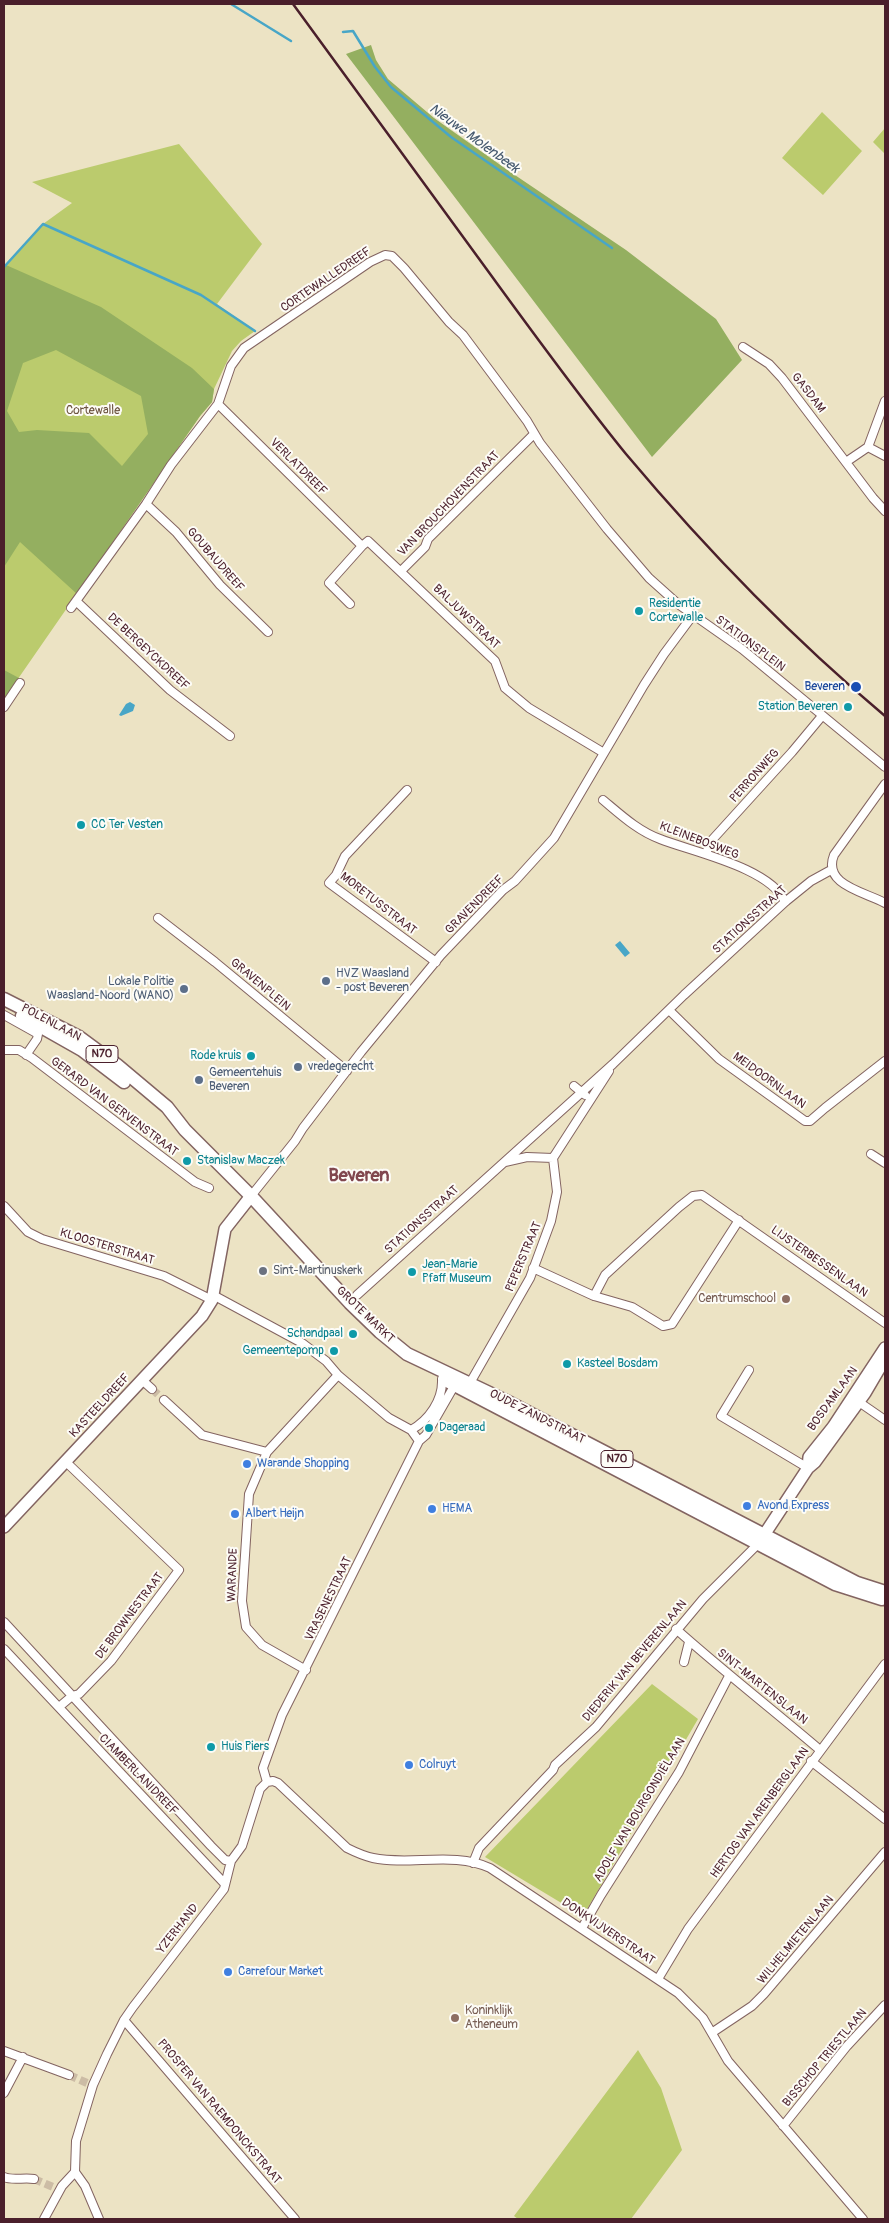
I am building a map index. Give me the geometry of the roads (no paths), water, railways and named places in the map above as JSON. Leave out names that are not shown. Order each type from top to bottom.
[{"type":"main road","name":"POLENLAAN","points":[[4,999],[79,1037],[117,1064],[167,1107],[185,1130],[251,1196]]},
{"type":"main road","name":"POLENLAAN","points":[[4,1007],[82,1050],[185,1130]]},
{"type":"main road","name":"GROTE MARKT","points":[[251,1196],[380,1332],[431,1372],[442,1379],[462,1385]]},
{"type":"main road","name":"GROTE MARKT","points":[[415,1358],[462,1385]]},
{"type":"main road","name":"OUDE ZANDSTRAAT","points":[[462,1385],[762,1539],[857,1583],[885,1592]]},
{"type":"main road","name":"OUDE ZANDSTRAAT","points":[[762,1539],[835,1584],[885,1600]]},
{"type":"street","name":"CORTEWALLEDREEF","points":[[71,608],[146,504],[171,465],[218,404],[231,366],[244,348],[370,262],[385,255],[392,256],[404,268],[449,322],[463,334],[534,434],[621,546],[649,578],[693,615]]},
{"type":"street","name":"GASDAM","points":[[743,347],[769,364],[885,511]]},
{"type":"street","points":[[846,462],[868,446],[885,401]]},
{"type":"street","name":"VERLATDREEF","points":[[218,404],[362,546],[368,540],[402,570]]},
{"type":"street","name":"VAN BROUCHOVENSTRAAT","points":[[402,570],[425,548],[428,539],[534,434]]},
{"type":"street","points":[[868,446],[885,456]]},
{"type":"street","name":"GOUBAUDREEF","points":[[146,504],[176,532],[220,585],[268,632]]},
{"type":"street","points":[[350,604],[329,583],[362,546]]},
{"type":"street","name":"BALJUWSTRAAT","points":[[402,570],[495,661],[505,688],[529,708],[604,753]]},
{"type":"street","name":"DE BERGEYCKDREEF","points":[[76,601],[170,690],[230,736]]},
{"type":"street","name":"STATIONSPLEIN","points":[[693,615],[742,649],[885,767]]},
{"type":"street","name":"GRAVENDREEF","points":[[251,1196],[295,1141],[346,1071],[436,962],[554,838],[664,654],[693,615]]},
{"type":"street","points":[[4,707],[20,683]]},
{"type":"street","name":"PERRONWEG","points":[[706,853],[712,840],[822,716]]},
{"type":"street","points":[[885,784],[834,855],[831,863],[831,870],[837,880],[885,903]]},
{"type":"street","name":"MORETUSSTRAAT","points":[[407,790],[345,856],[336,875],[329,883],[436,962]]},
{"type":"street","name":"KLEINEBOSWEG","points":[[603,800],[632,824],[649,834],[706,853],[770,883],[785,902]]},
{"type":"street","name":"STATIONSSTRAAT","points":[[357,1296],[613,1064],[785,902],[811,881],[831,870]]},
{"type":"street","name":"GRAVENPLEIN","points":[[158,918],[215,962],[346,1071]]},
{"type":"street","name":"MEIDOORNLAAN","points":[[669,1010],[719,1059],[805,1121],[814,1119],[825,1108],[885,1061]]},
{"type":"street","name":"POLENLAAN","points":[[4,1015],[38,1034],[37,1039],[26,1055]]},
{"type":"street","name":"GERARD VAN GERVENSTRAAT","points":[[4,1050],[13,1049],[26,1055],[195,1182],[209,1188]]},
{"type":"street","name":"STATIONSSTRAAT","points":[[553,1158],[613,1064]]},
{"type":"street","points":[[574,1086],[590,1100]]},
{"type":"street","points":[[871,1154],[885,1163]]},
{"type":"street","points":[[503,1162],[527,1157],[553,1158]]},
{"type":"street","name":"PEPERSTRAAT","points":[[462,1385],[508,1319],[533,1268],[556,1208],[556,1174],[553,1158]]},
{"type":"street","name":"LIJSTERBESSENLAAN","points":[[594,1296],[605,1275],[679,1207],[693,1196],[702,1195],[712,1200],[885,1323]]},
{"type":"street","points":[[251,1196],[225,1229],[212,1298],[302,1343],[326,1361],[338,1375],[389,1418],[411,1430],[419,1441],[426,1435],[462,1385]]},
{"type":"street","name":"KLOOSTERSTRAAT","points":[[4,1206],[28,1232],[42,1239],[164,1276],[212,1298]]},
{"type":"street","points":[[533,1268],[594,1296],[632,1307],[663,1326],[672,1324],[699,1279],[739,1220]]},
{"type":"street","name":"KASTEELDREEF","points":[[4,1527],[194,1325],[208,1308],[212,1298]]},
{"type":"street","name":"BOSDAMLAAN","points":[[762,1539],[808,1468],[820,1456],[885,1348]]},
{"type":"street","name":"BOSDAMLAAN","points":[[855,1399],[885,1359]]},
{"type":"street","points":[[749,1370],[721,1416],[808,1468]]},
{"type":"street","name":"WARANDE","points":[[306,1670],[262,1644],[246,1628],[242,1601],[249,1494],[267,1452],[338,1375]]},
{"type":"street","points":[[411,1430],[427,1418],[440,1397],[442,1379]]},
{"type":"street","points":[[142,1380],[152,1389]]},
{"type":"street","points":[[855,1399],[885,1420]]},
{"type":"street","points":[[164,1400],[202,1435],[267,1452]]},
{"type":"street","name":"VRASENESTRAAT","points":[[267,1782],[263,1768],[282,1715],[419,1441]]},
{"type":"street","name":"DE BROWNESTRAAT","points":[[66,1462],[179,1570],[111,1661],[79,1694],[72,1696]]},
{"type":"street","name":"DIEDERIK VAN BEVERENLAAN","points":[[473,1864],[479,1848],[553,1770],[555,1765],[596,1727],[676,1630],[762,1539]]},
{"type":"street","name":"CIAMBERLANIDREEF","points":[[4,1622],[211,1846],[225,1860],[231,1861]]},
{"type":"street","name":"SINT-MARTENSLAAN","points":[[676,1630],[820,1750]]},
{"type":"street","points":[[684,1662],[690,1642]]},
{"type":"street","name":"CIAMBERLANIDREEF","points":[[4,1649],[224,1883]]},
{"type":"street","name":"HERTOG VAN ARENBERGLAAN","points":[[658,1980],[688,1929],[885,1664]]},
{"type":"street","name":"ADOLF VAN BOURGONDIËLAAN","points":[[582,1928],[679,1772],[729,1676]]},
{"type":"street","points":[[59,1707],[72,1696]]},
{"type":"street","points":[[811,1762],[885,1819]]},
{"type":"street","name":"DONKVIJVERSTRAAT","points":[[267,1782],[273,1781],[278,1783],[347,1848],[360,1854],[391,1861],[456,1861],[486,1867],[506,1877],[658,1980],[692,2005],[714,2032],[728,2061],[863,2219]]},
{"type":"street","name":"YZERHAND","points":[[75,2172],[76,2141],[90,2084],[124,2020],[224,1889],[231,1861],[240,1852],[260,1789],[267,1782]]},
{"type":"street","points":[[201,1858],[210,1855],[211,1846]]},
{"type":"street","name":"WILHELMIETENLAAN","points":[[714,2032],[752,2006],[764,1994],[885,1852]]},
{"type":"street","name":"BISSCHOP TRIESTLAAN","points":[[783,2126],[847,2046],[883,2011]]},
{"type":"street","name":"PROSPER VAN RAEMDONCKSTRAAT","points":[[124,2020],[295,2219]]},
{"type":"street","points":[[4,2050],[69,2075]]},
{"type":"street","points":[[4,2093],[23,2057]]},
{"type":"street","points":[[44,2219],[56,2188],[75,2172],[86,2186],[99,2219]]},
{"type":"street","points":[[4,2177],[10,2180],[20,2178],[34,2179]]},
{"type":"water","points":[[130,702],[135,705],[133,711],[121,716],[119,715],[126,704]]},
{"type":"water","points":[[620,941],[630,953],[625,957],[615,945]]},
{"type":"waterway","name":"Nieuwe Molenbeek","points":[[231,4],[291,41]]},
{"type":"waterway","name":"Nieuwe Molenbeek","points":[[343,32],[353,31],[375,67],[391,87],[451,137],[612,248]]},
{"type":"waterway","points":[[4,267],[43,224],[201,295],[255,331]]},
{"type":"tunnel","points":[[152,1389],[164,1400]]},
{"type":"tunnel","points":[[69,2075],[87,2083]]},
{"type":"tunnel","points":[[34,2179],[53,2187]]},
{"type":"railway","points":[[293,4],[550,356],[626,454],[750,591],[816,655],[885,716]]},
{"type":"place","name":"Residentie Cortewalle","points":[[639,611]]},
{"type":"place","name":"Beveren","points":[[856,687]]},
{"type":"place","name":"Station Beveren","points":[[848,707]]},
{"type":"place","name":"CC Ter Vesten","points":[[81,825]]},
{"type":"place","name":"HVZ Waasland - post Beveren","points":[[326,981]]},
{"type":"place","name":"Lokale Politie Waasland-Noord (WANO)","points":[[184,989]]},
{"type":"place","name":"Rode kruis","points":[[251,1056]]},
{"type":"place","name":"vredegerecht","points":[[298,1067]]},
{"type":"place","name":"Gemeentehuis Beveren","points":[[199,1080]]},
{"type":"place","name":"Stanislaw Maczek","points":[[187,1161]]},
{"type":"place","name":"Sint-Martinuskerk","points":[[263,1271]]},
{"type":"place","name":"Jean-Marie Pfaff Museum","points":[[412,1272]]},
{"type":"place","name":"Centrumschool","points":[[786,1299]]},
{"type":"place","name":"Schandpaal","points":[[353,1334]]},
{"type":"place","name":"Gemeentepomp","points":[[334,1351]]},
{"type":"place","name":"Kasteel Bosdam","points":[[567,1364]]},
{"type":"place","name":"Dageraad","points":[[429,1428]]},
{"type":"place","name":"Warande Shopping","points":[[247,1464]]},
{"type":"place","name":"Avond Express","points":[[747,1506]]},
{"type":"place","name":"HEMA","points":[[432,1509]]},
{"type":"place","name":"Albert Heijn","points":[[235,1514]]},
{"type":"place","name":"Huis Piers","points":[[211,1747]]},
{"type":"place","name":"Colruyt","points":[[409,1765]]},
{"type":"place","name":"Carrefour Market","points":[[228,1972]]},
{"type":"place","name":"Koninklijk Atheneum","points":[[455,2018]]},
{"type":"district","name":"Beveren","points":[[359,1176]]},
{"type":"park label","name":"Cortewalle","points":[[93,411]]}]
